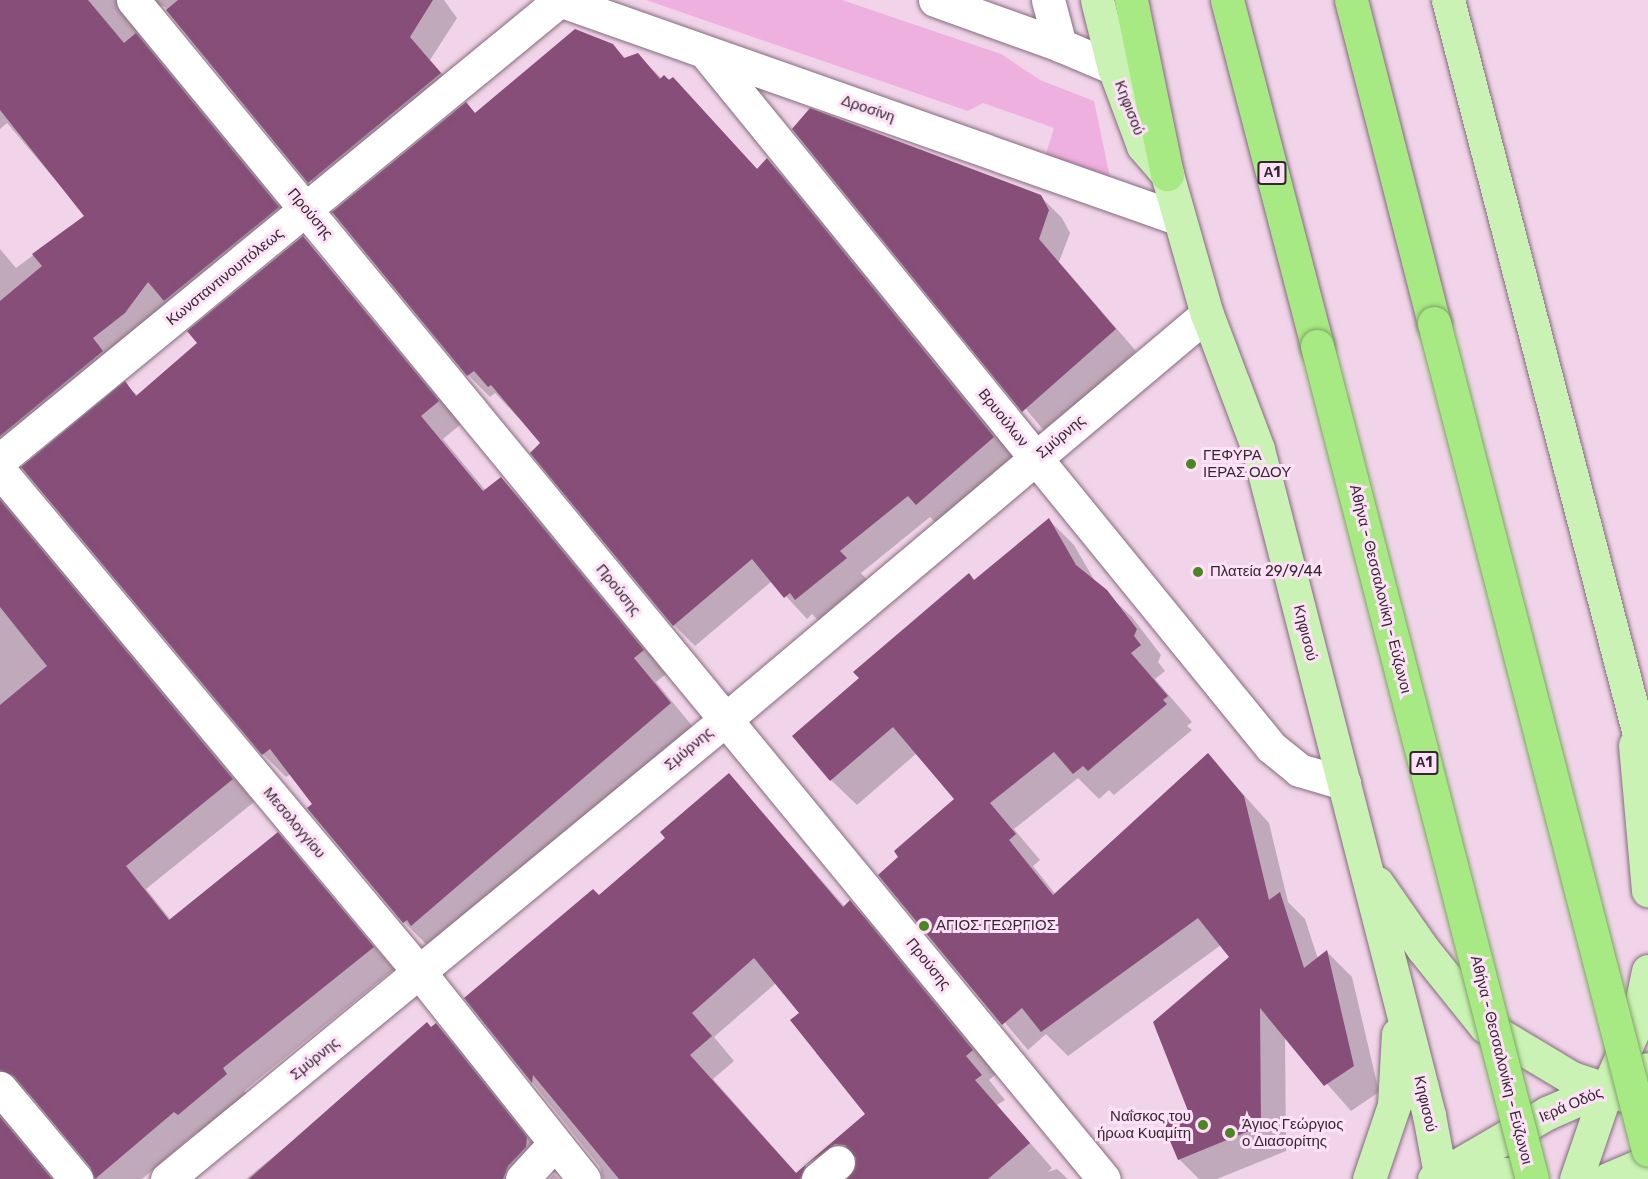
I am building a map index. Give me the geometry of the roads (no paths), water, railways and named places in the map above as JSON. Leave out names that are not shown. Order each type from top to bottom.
[{"type":"highway","points":[[1131,0],[1167,174]]},
{"type":"highway","name":"Αθήνα - Θεσσαλονίκη - Εύζωνοι","points":[[1227,0],[1532,1179]]},
{"type":"highway","points":[[1351,0],[1648,1150]]},
{"type":"main road","name":"Κηφισού","points":[[1097,0],[1114,68],[1143,146],[1167,174],[1177,218],[1206,314],[1258,449],[1399,999],[1439,1178]]},
{"type":"main road","points":[[1448,0],[1633,721],[1648,769]]},
{"type":"main road","points":[[1633,721],[1648,890]]},
{"type":"main road","points":[[1364,864],[1423,949],[1485,1026],[1572,1078],[1648,1103]]},
{"type":"main road","points":[[1576,1179],[1607,1089],[1638,1020],[1648,971]]},
{"type":"main road","points":[[1369,1179],[1394,1106],[1399,999]]},
{"type":"main road","name":"Ιερά Οδός","points":[[1439,1178],[1547,1113],[1607,1089],[1648,1069]]},
{"type":"main road","points":[[1608,1179],[1648,1162]]},
{"type":"main road","points":[[1439,1178],[1507,1174],[1522,1179]]},
{"type":"street","name":"Προύσης","points":[[133,0],[1104,1179]]},
{"type":"street","name":"Κωνσταντινουπόλεως","points":[[0,459],[307,210],[559,0]]},
{"type":"street","name":"Δροσίνη","points":[[559,0],[1177,218]]},
{"type":"street","points":[[935,0],[1060,45],[1114,68]]},
{"type":"street","points":[[1048,0],[1060,45]]},
{"type":"street","name":"Βρυούλων","points":[[705,52],[1271,747],[1299,770],[1344,783]]},
{"type":"street","name":"Σμύρνης","points":[[167,1179],[725,720],[1206,314]]},
{"type":"street","name":"Μεσολογγίου","points":[[0,471],[420,973],[584,1179]]},
{"type":"street","points":[[0,1088],[76,1179]]},
{"type":"street","points":[[522,1179],[554,1144]]},
{"type":"place","name":"ΓΕΦΥΡΑ ΙΕΡΑΣ ΟΔΟΥ","points":[[1191,464]]},
{"type":"place","name":"Πλατεία 29/9/44","points":[[1198,572]]},
{"type":"place","name":"ΑΓΙΟΣ ΓΕΩΡΓΙΟΣ","points":[[924,926]]},
{"type":"place","name":"Ναΐσκος του ήρωα Κυαμίτη","points":[[1203,1125]]},
{"type":"place","name":"Άγιος Γεώργιος ο Διασορίτης","points":[[1230,1133]]}]
